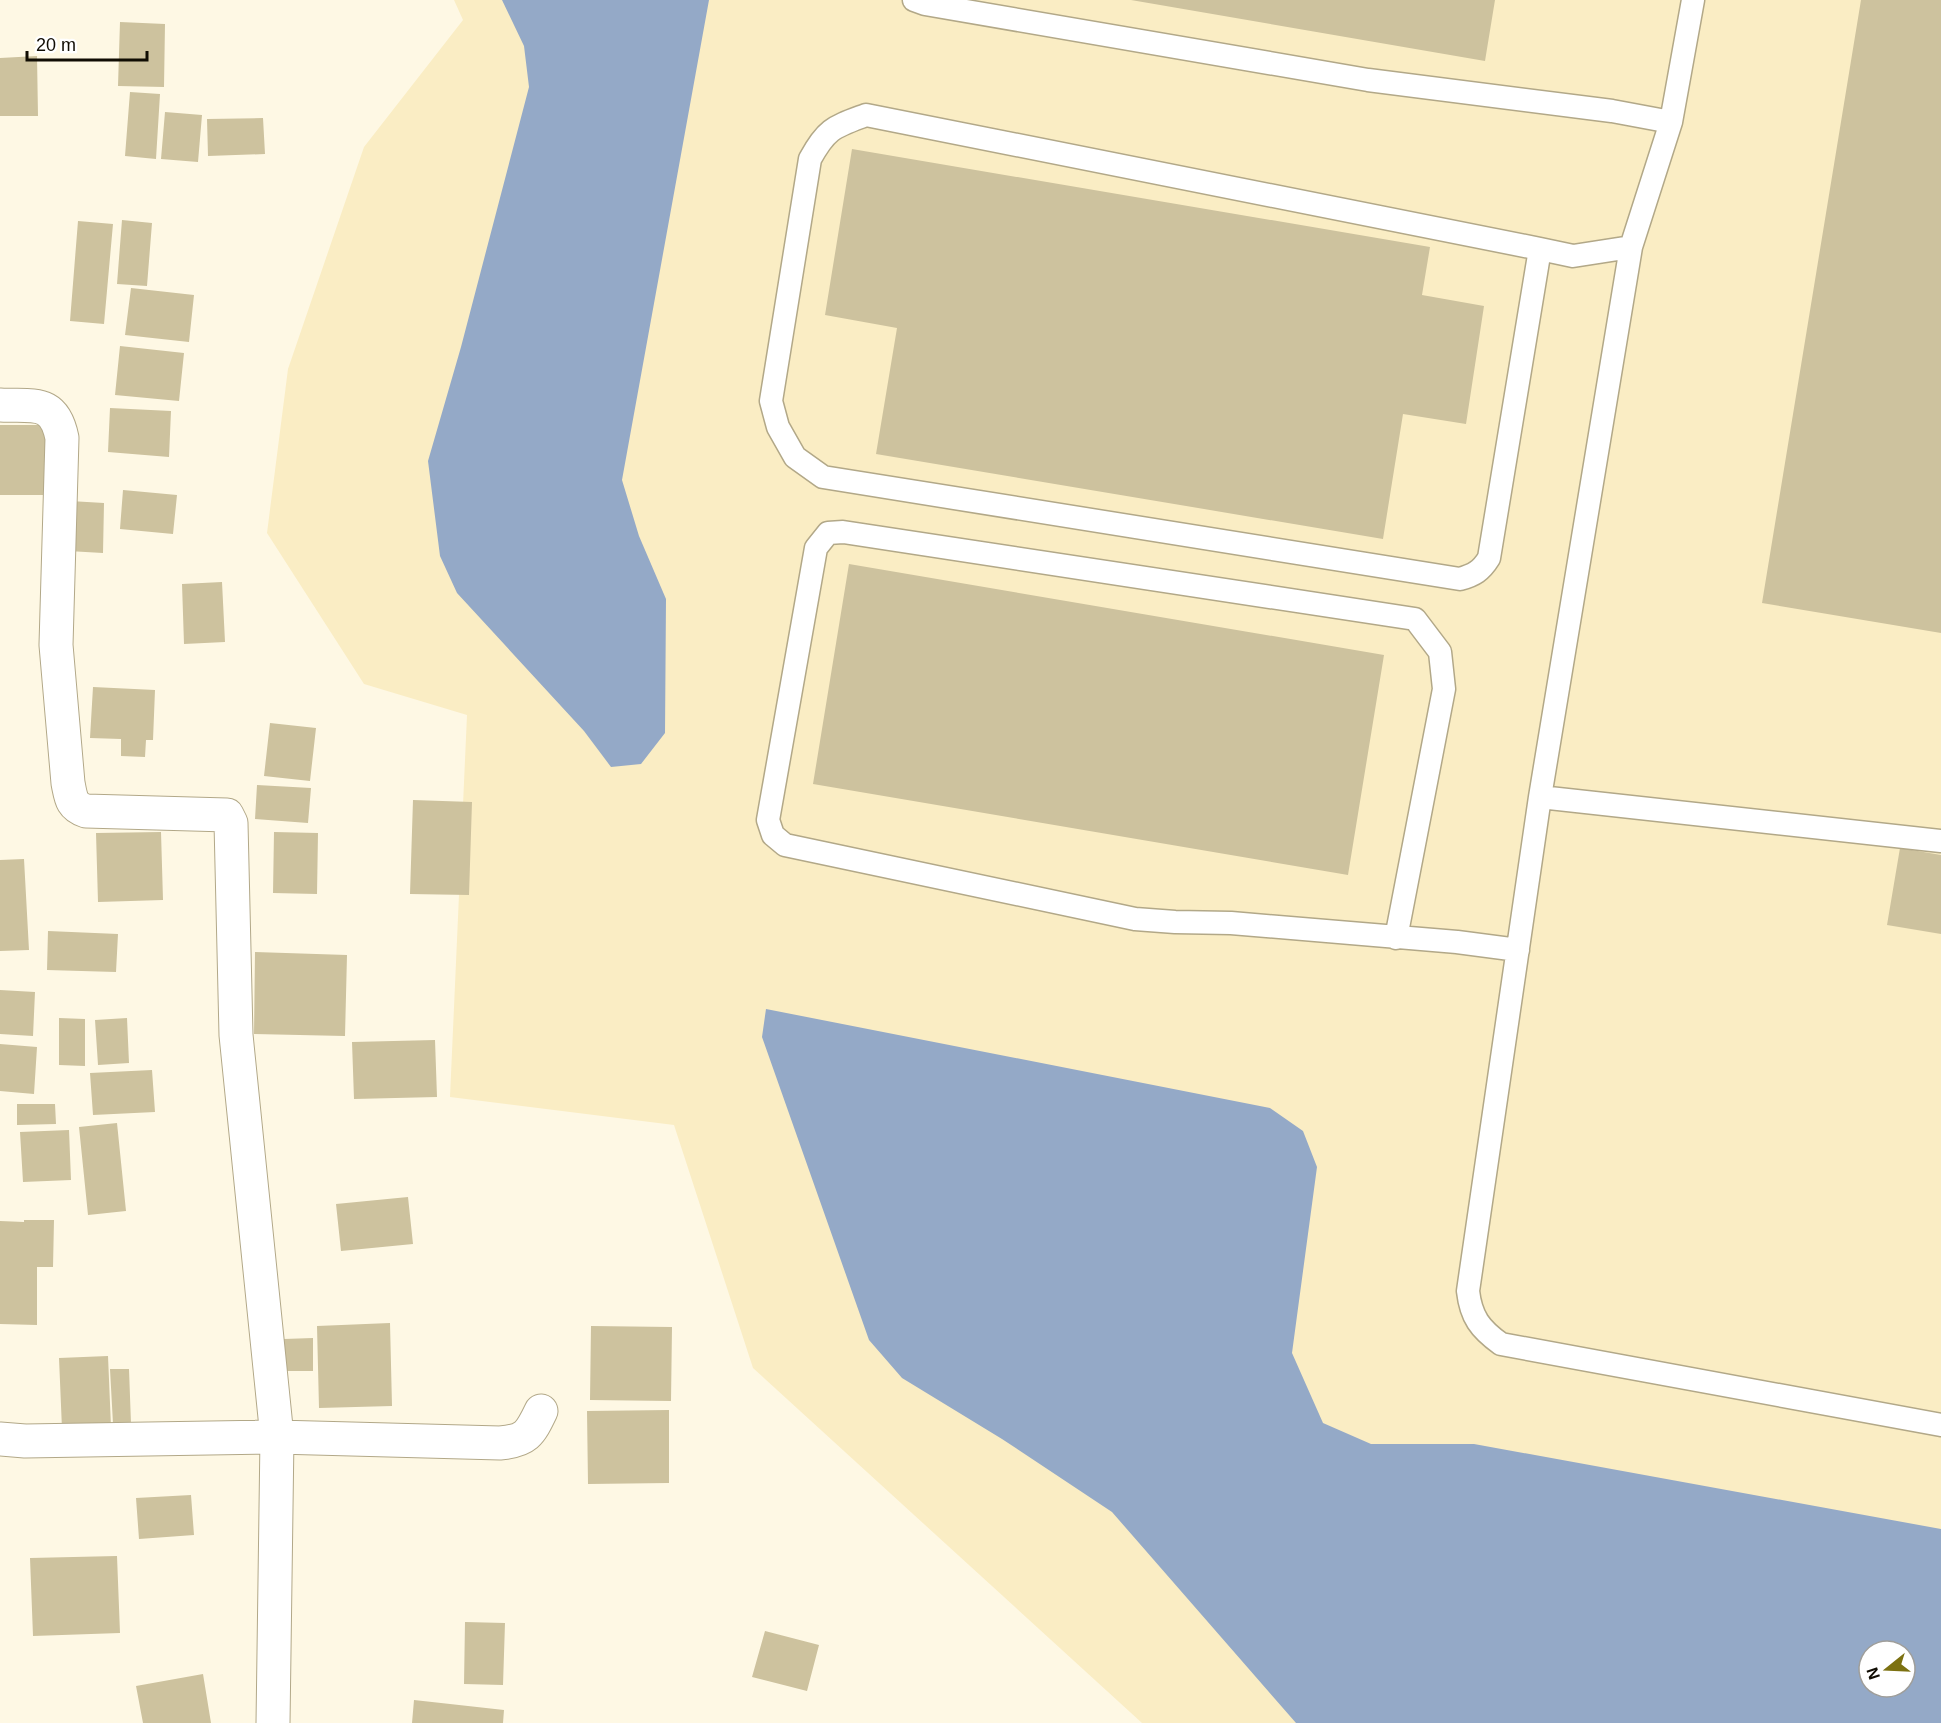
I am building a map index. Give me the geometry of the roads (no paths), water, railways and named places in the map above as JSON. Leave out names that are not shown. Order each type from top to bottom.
[{"type":"street","points":[[0,405],[43,407],[56,418],[62,438],[56,645],[68,783],[74,806],[87,812],[227,815],[231,823],[236,1035],[277,1437],[273,1723]]},
{"type":"street","points":[[0,1439],[25,1441],[277,1437],[514,1442],[525,1438],[541,1411]]},
{"type":"lane","points":[[914,0],[1368,80],[1612,111],[1671,122]]},
{"type":"lane","points":[[1693,0],[1671,122],[1631,247],[1540,796],[1468,1291],[1470,1308],[1488,1334],[1501,1344],[1941,1425]]},
{"type":"lane","points":[[1540,249],[1489,558],[1483,568],[1474,575],[1460,579],[822,477],[795,458],[778,427],[771,401],[810,159],[822,138],[837,126],[866,115],[1540,249],[1573,256],[1631,247]]},
{"type":"lane","points":[[1396,938],[1444,689],[1440,652],[1415,619],[843,532],[828,533],[816,548],[768,820],[773,835],[785,845],[1135,919],[1231,923],[1396,938],[1456,942],[1518,950]]},
{"type":"lane","points":[[1540,796],[1941,841]]},
{"type":"water","points":[[502,0],[709,0],[622,480],[639,536],[666,599],[665,733],[641,764],[611,767],[584,731],[457,593],[440,556],[428,461],[461,347],[529,87],[524,46]]},
{"type":"water","points":[[766,1009],[1270,1108],[1303,1131],[1317,1167],[1292,1353],[1323,1423],[1371,1444],[1474,1444],[1941,1529],[1941,1723],[1296,1723],[1112,1512],[1002,1439],[902,1378],[869,1340],[762,1037]]}]
